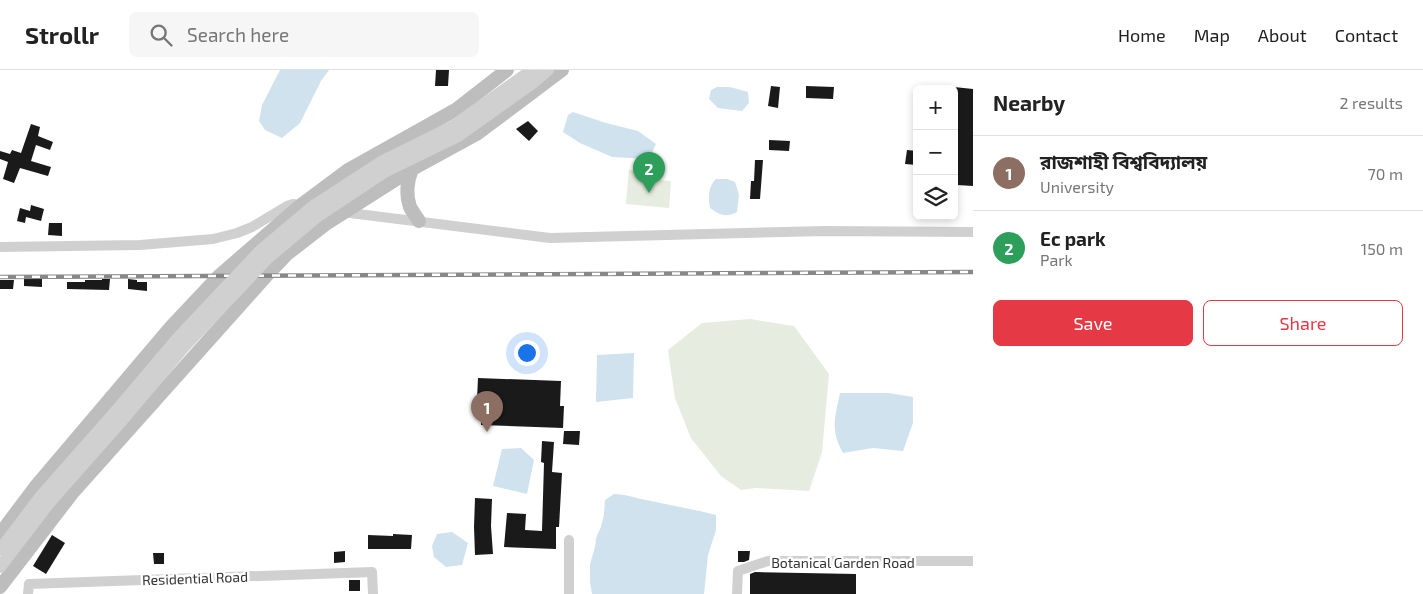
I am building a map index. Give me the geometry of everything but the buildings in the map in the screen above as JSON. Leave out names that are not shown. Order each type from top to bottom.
[{"type":"main road","points":[[0,534],[37,485],[171,327],[219,276],[301,205],[348,170],[457,109],[507,70]]},
{"type":"main road","points":[[0,587],[73,492],[287,254],[344,212],[412,170],[478,133],[562,70]]},
{"type":"main road","points":[[412,170],[408,178],[410,207],[419,221]]},
{"type":"street","points":[[0,550],[41,496],[176,340],[261,250],[312,207],[381,162],[452,127],[532,70]]},
{"type":"street","points":[[0,568],[49,503],[184,347],[268,258],[318,216],[386,171],[458,136],[548,70]]},
{"type":"street","points":[[0,247],[140,245],[213,239],[252,227],[293,204],[550,238],[825,231],[973,232]]},
{"type":"street","points":[[569,540],[570,594]]},
{"type":"street","name":"Botanical Garden Road","points":[[737,594],[738,571],[768,561],[973,561]]},
{"type":"street","name":"Residential Road","points":[[28,594],[29,584],[372,572],[373,594]]},
{"type":"shaded area","points":[[629,169],[649,179],[671,181],[669,208],[626,204]]},
{"type":"shaded area","points":[[750,319],[794,326],[829,374],[822,452],[809,491],[756,488],[741,490],[721,476],[691,438],[675,398],[668,350],[702,323]]},
{"type":"water","points":[[280,70],[329,70],[321,81],[300,123],[282,138],[265,130],[259,121],[262,105]]},
{"type":"water","points":[[717,87],[730,87],[748,92],[749,103],[742,111],[718,108],[709,99],[711,90]]},
{"type":"water","points":[[573,112],[638,131],[656,144],[649,159],[612,157],[580,143],[563,132],[568,115]]},
{"type":"water","points":[[716,179],[727,179],[735,182],[739,195],[737,212],[723,215],[710,208],[709,192],[711,185]]},
{"type":"water","points":[[634,353],[633,398],[596,402],[597,355]]},
{"type":"water","points":[[840,393],[888,393],[913,397],[913,423],[903,451],[873,448],[843,453],[835,430],[835,417]]},
{"type":"water","points":[[521,448],[534,460],[527,494],[493,486],[502,449]]},
{"type":"water","points":[[614,494],[716,515],[716,530],[708,555],[704,594],[592,594],[590,564],[596,538],[601,527],[605,500]]},
{"type":"water","points":[[452,532],[468,543],[462,565],[446,567],[434,557],[432,546],[437,534]]},
{"type":"railway","points":[[0,277],[973,272]]},
{"type":"place","name":"Ec park","points":[[649,193]]},
{"type":"place","name":"রাজশাহী বিশ্ববিদ্যালয়","points":[[487,432]]}]
